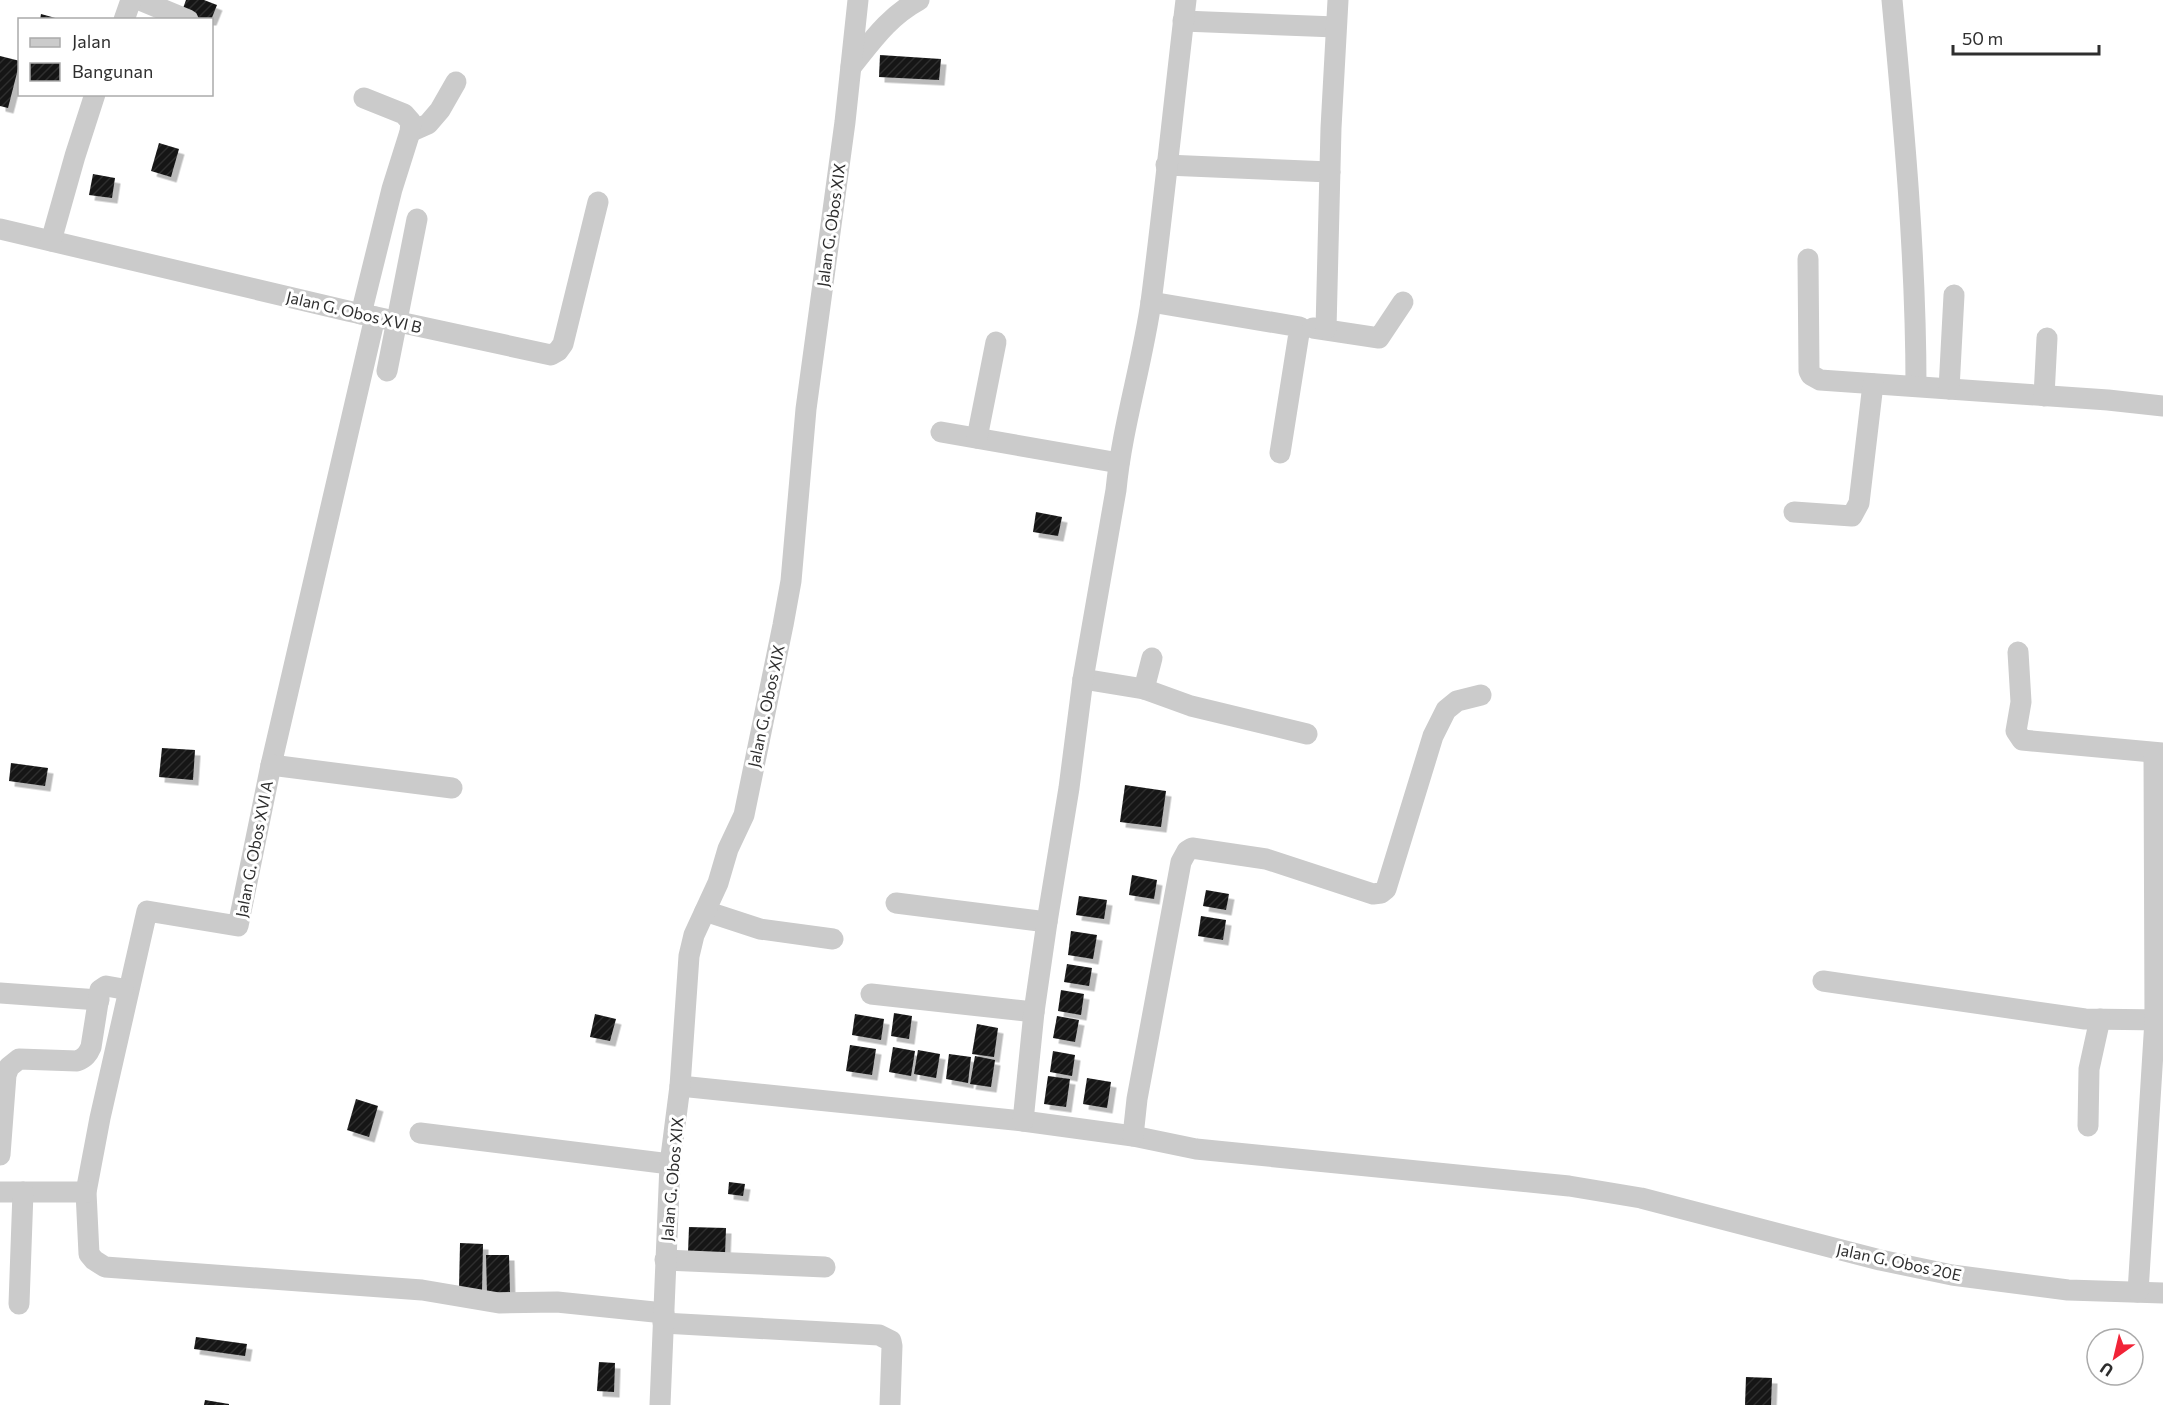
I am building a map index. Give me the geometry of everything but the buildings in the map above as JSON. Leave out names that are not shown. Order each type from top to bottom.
[{"type":"street","points":[[125,18],[131,0]]},
{"type":"street","points":[[140,0],[183,18]]},
{"type":"street","name":"Jalan G. Obos XIX","points":[[660,1405],[670,1164],[680,1086],[689,956],[694,935],[718,883],[728,849],[744,815],[791,581],[806,409],[858,0]]},
{"type":"street","points":[[851,67],[887,22],[918,0]]},
{"type":"street","points":[[1023,1121],[1034,1012],[1083,678],[1119,463],[1139,371],[1150,302],[1186,0]]},
{"type":"street","points":[[1326,329],[1338,0]]},
{"type":"street","points":[[1892,0],[1905,143],[1916,307],[1916,386]]},
{"type":"street","points":[[1183,21],[1336,27]]},
{"type":"street","points":[[364,98],[404,114],[411,122],[410,132],[428,124],[440,110],[456,82]]},
{"type":"street","points":[[51,241],[94,96]]},
{"type":"street","name":"Jalan G. Obos XVI A","points":[[86,1192],[100,1118],[147,910],[238,926],[368,316],[392,189],[410,132]]},
{"type":"street","points":[[1166,165],[1330,172]]},
{"type":"street","name":"Jalan G. Obos XVI B","points":[[0,229],[368,316],[551,355],[563,344],[598,202]]},
{"type":"street","points":[[387,371],[417,219]]},
{"type":"street","points":[[1808,259],[1809,371],[1811,375],[1820,380],[2163,406]]},
{"type":"street","points":[[1949,389],[1954,295]]},
{"type":"street","points":[[1150,302],[1379,338],[1403,302]]},
{"type":"street","points":[[1280,453],[1300,327]]},
{"type":"street","points":[[2044,396],[2047,338]]},
{"type":"street","points":[[976,438],[996,342]]},
{"type":"street","points":[[1794,512],[1852,516],[1856,512],[1873,384]]},
{"type":"street","points":[[941,432],[1119,463]]},
{"type":"street","points":[[2018,652],[2021,702],[2016,731],[2022,740],[2158,753],[2159,1020],[2138,1292]]},
{"type":"street","points":[[1144,689],[1152,658]]},
{"type":"street","points":[[1083,678],[1144,689],[1191,706],[1307,734]]},
{"type":"street","points":[[1133,1136],[1137,1099],[1181,862],[1187,851],[1192,848],[1266,859],[1373,894],[1381,893],[1386,889],[1433,736],[1446,710],[1457,700],[1481,695]]},
{"type":"street","points":[[271,765],[452,788]]},
{"type":"street","points":[[896,903],[1047,922]]},
{"type":"street","points":[[705,911],[760,929],[833,939]]},
{"type":"street","points":[[1823,981],[2016,1010],[2100,1019],[2159,1020]]},
{"type":"street","points":[[0,1155],[6,1075],[9,1067],[19,1059],[77,1061],[82,1059],[91,1047],[100,990],[104,987],[123,989]]},
{"type":"street","points":[[0,993],[99,999]]},
{"type":"street","points":[[871,994],[1034,1012]]},
{"type":"street","points":[[2088,1126],[2089,1069],[2100,1019]]},
{"type":"street","name":"Jalan G. Obos 20E","points":[[680,1086],[1023,1121],[1133,1136],[1196,1149],[1497,1177],[1569,1186],[1641,1198],[1880,1260],[1952,1275],[2068,1290],[2163,1293]]},
{"type":"street","points":[[420,1133],[670,1164]]},
{"type":"street","points":[[0,1192],[86,1192],[89,1254],[105,1267],[411,1289],[446,1293],[499,1304],[557,1302],[663,1318],[879,1335],[891,1341],[892,1346],[890,1405]]},
{"type":"street","points":[[19,1304],[23,1192]]},
{"type":"street","points":[[665,1260],[825,1267]]}]
